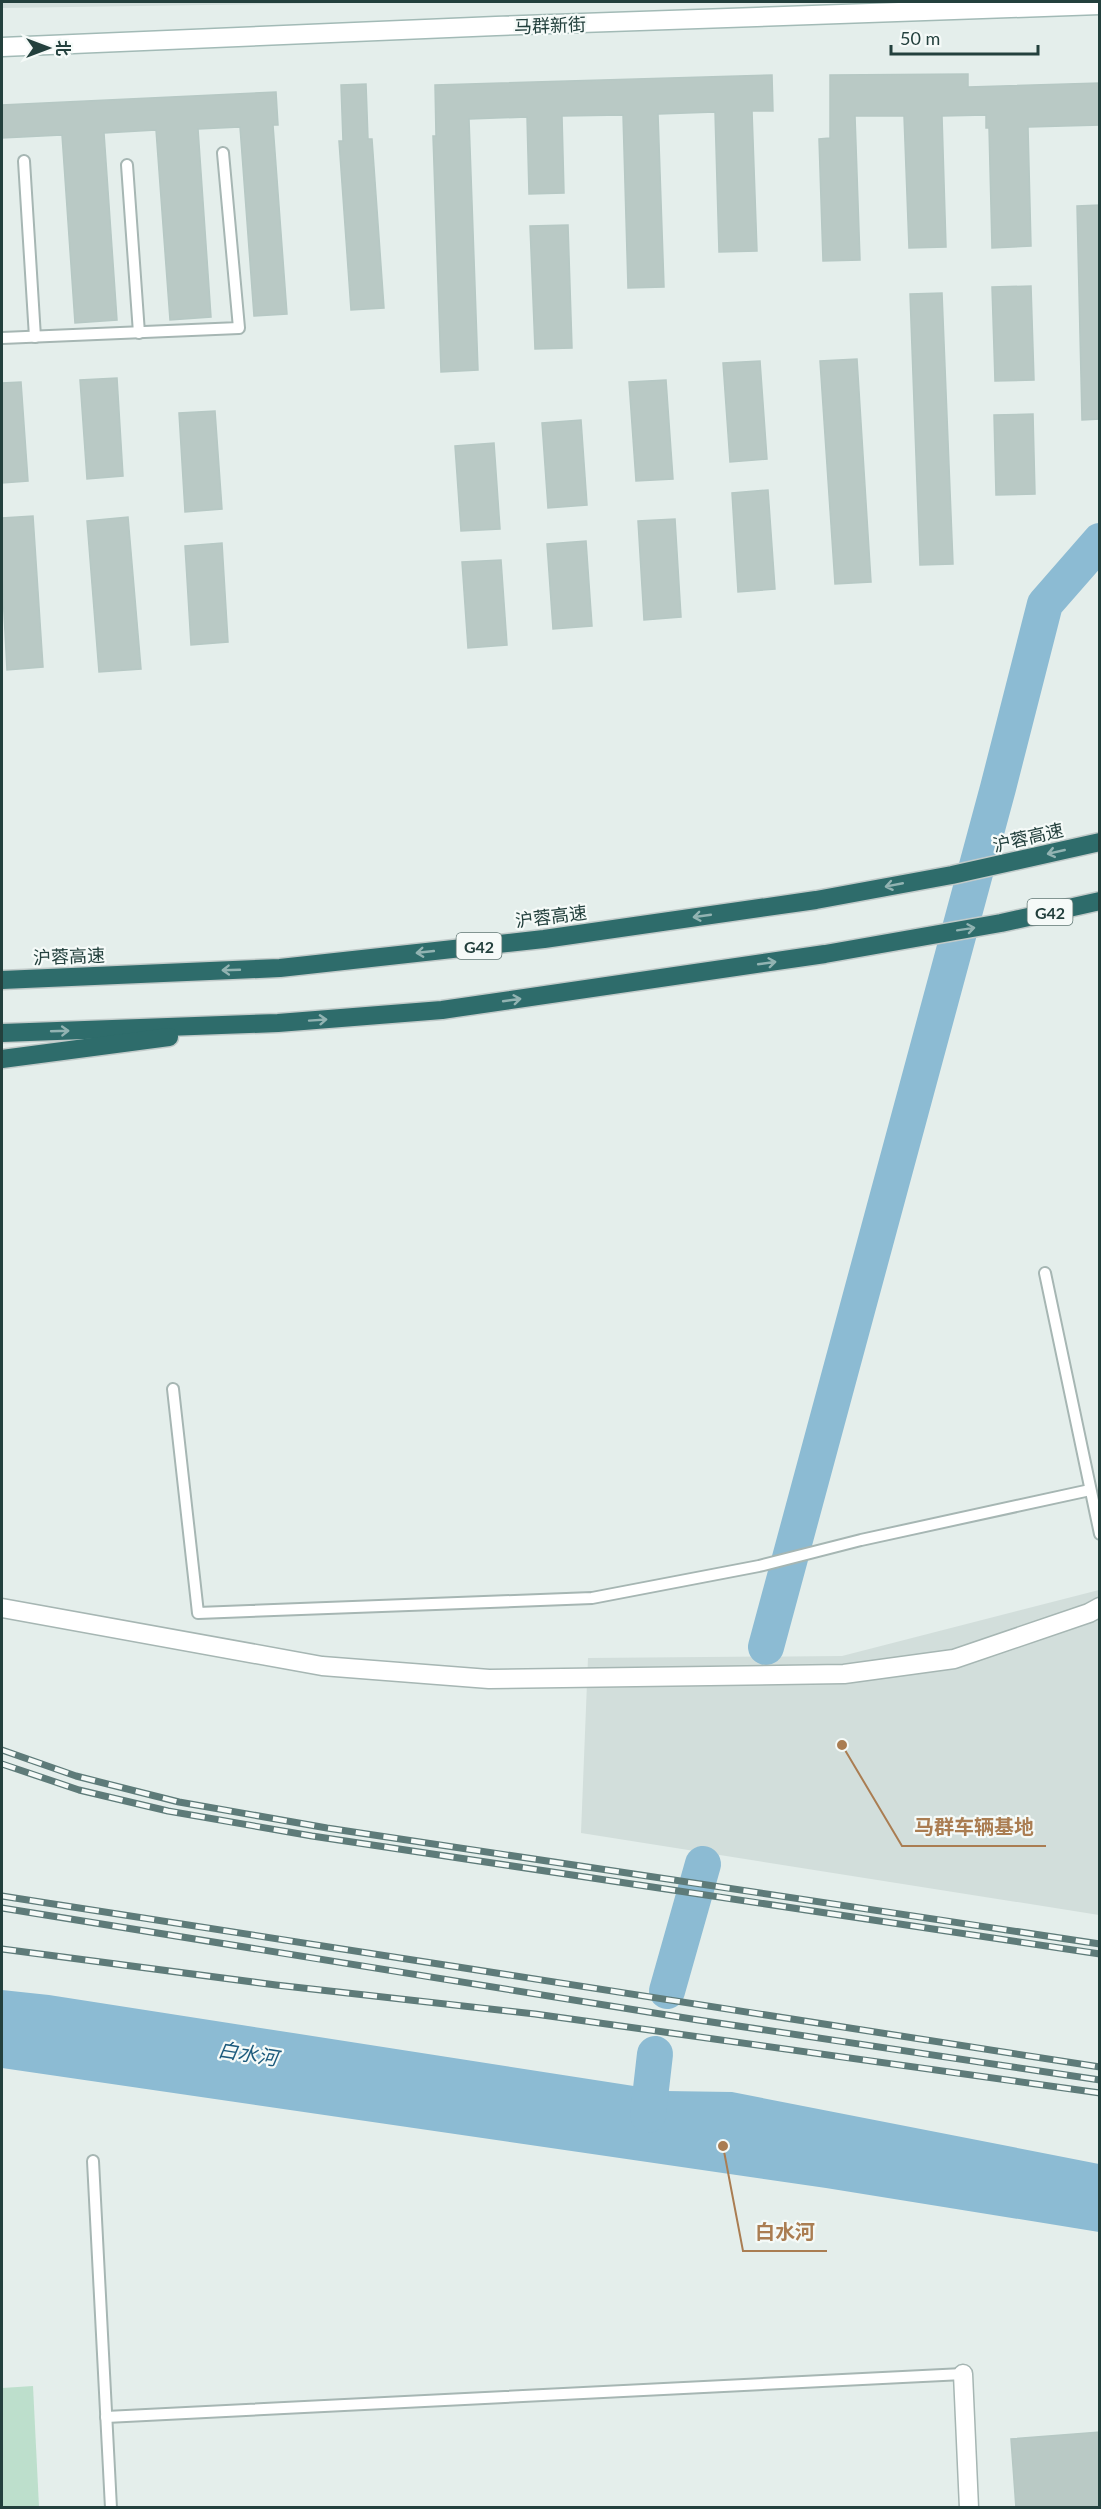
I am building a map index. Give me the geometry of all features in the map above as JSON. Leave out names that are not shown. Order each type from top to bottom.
[{"type":"highway","name":"沪蓉高速","points":[[2,980],[280,969],[544,939],[816,900],[952,875],[1100,842]]},
{"type":"highway","name":"G42","points":[[2,1033],[279,1023],[442,1010],[825,954],[1001,923],[1100,901]]},
{"type":"highway","points":[[2,1059],[279,1023]]},
{"type":"street","name":"马群新街","points":[[2,47],[1100,5]]},
{"type":"street","points":[[2,1608],[322,1666],[489,1679],[844,1674],[954,1659],[1089,1613],[1100,1607]]},
{"type":"street","points":[[963,2374],[969,2508]]},
{"type":"lane","points":[[2,338],[239,328],[223,153]]},
{"type":"lane","points":[[24,161],[34,337]]},
{"type":"lane","points":[[127,165],[138,333]]},
{"type":"lane","points":[[1045,1274],[1100,1534]]},
{"type":"lane","points":[[173,1389],[198,1613],[592,1598],[759,1566],[861,1540],[1090,1491]]},
{"type":"lane","points":[[93,2162],[111,2508]]},
{"type":"lane","points":[[106,2417],[963,2374]]},
{"type":"shaded area","points":[[2,2],[407,2],[2,8]]},
{"type":"shaded area","points":[[1099,1590],[1099,1915],[581,1833],[588,1658],[842,1656]]},
{"type":"green space","points":[[33,2386],[39,2507],[2,2507],[2,2388]]},
{"type":"water","name":"白水河","points":[[2,1990],[49,1995],[666,2091],[732,2092],[1099,2164],[1099,2232],[826,2188],[2,2068]]},
{"type":"building","points":[[968,74],[968,87],[1100,83],[1100,125],[1028,127],[1031,246],[992,248],[989,128],[986,128],[986,115],[942,116],[946,247],[909,248],[904,116],[855,116],[860,260],[823,261],[819,139],[830,138],[830,75]]},
{"type":"building","points":[[772,75],[773,111],[752,111],[757,251],[719,252],[715,112],[658,114],[664,287],[628,288],[623,115],[562,116],[564,193],[529,194],[527,117],[469,119],[478,370],[441,372],[433,136],[436,136],[435,85]]},
{"type":"building","points":[[366,84],[368,139],[372,139],[384,308],[351,310],[339,141],[343,141],[341,85]]},
{"type":"building","points":[[276,92],[278,125],[273,125],[287,314],[254,316],[240,127],[198,129],[211,317],[170,320],[156,130],[104,133],[117,320],[75,323],[62,135],[2,138],[2,105]]},
{"type":"building","points":[[1100,205],[1100,419],[1082,420],[1077,206]]},
{"type":"building","points":[[568,225],[572,348],[535,349],[530,226]]},
{"type":"building","points":[[1031,286],[1034,380],[995,381],[992,287]]},
{"type":"building","points":[[942,293],[953,564],[920,565],[910,294]]},
{"type":"building","points":[[857,359],[871,582],[835,584],[820,361]]},
{"type":"building","points":[[760,361],[767,459],[730,462],[723,363]]},
{"type":"building","points":[[117,378],[123,476],[87,479],[80,380]]},
{"type":"building","points":[[666,380],[673,479],[636,481],[629,382]]},
{"type":"building","points":[[21,382],[28,481],[2,483],[2,383]]},
{"type":"building","points":[[215,411],[222,509],[185,512],[179,413]]},
{"type":"building","points":[[1033,414],[1035,494],[996,495],[994,415]]},
{"type":"building","points":[[581,420],[587,505],[548,508],[542,423]]},
{"type":"building","points":[[494,443],[500,529],[461,531],[455,446]]},
{"type":"building","points":[[768,490],[775,589],[738,592],[732,493]]},
{"type":"building","points":[[33,516],[43,667],[7,670],[2,576],[2,518]]},
{"type":"building","points":[[128,517],[141,669],[99,672],[87,521]]},
{"type":"building","points":[[675,519],[681,617],[644,620],[638,521]]},
{"type":"building","points":[[586,541],[592,626],[553,629],[547,544]]},
{"type":"building","points":[[222,543],[228,642],[191,645],[185,546]]},
{"type":"building","points":[[501,560],[507,645],[468,648],[462,562]]},
{"type":"building","points":[[1100,2432],[1100,2508],[1016,2508],[1011,2439]]},
{"type":"waterway","points":[[766,1647],[998,788],[1045,604],[1100,541]]},
{"type":"waterway","points":[[667,1991],[703,1864]]},
{"type":"waterway","points":[[648,2115],[655,2054]]},
{"type":"railway","points":[[2,1750],[76,1776],[179,1802],[327,1828],[1100,1944]]},
{"type":"railway","points":[[2,1764],[79,1790],[168,1811],[312,1836],[1100,1954]]},
{"type":"railway","points":[[2,1896],[1100,2067]]},
{"type":"railway","points":[[2,1908],[698,2020],[1100,2080]]},
{"type":"railway","points":[[2,1949],[276,1985],[535,2014],[1100,2093]]},
{"type":"place","name":"马群车辆基地","points":[[842,1745]]},
{"type":"place","name":"白水河","points":[[723,2146]]}]
